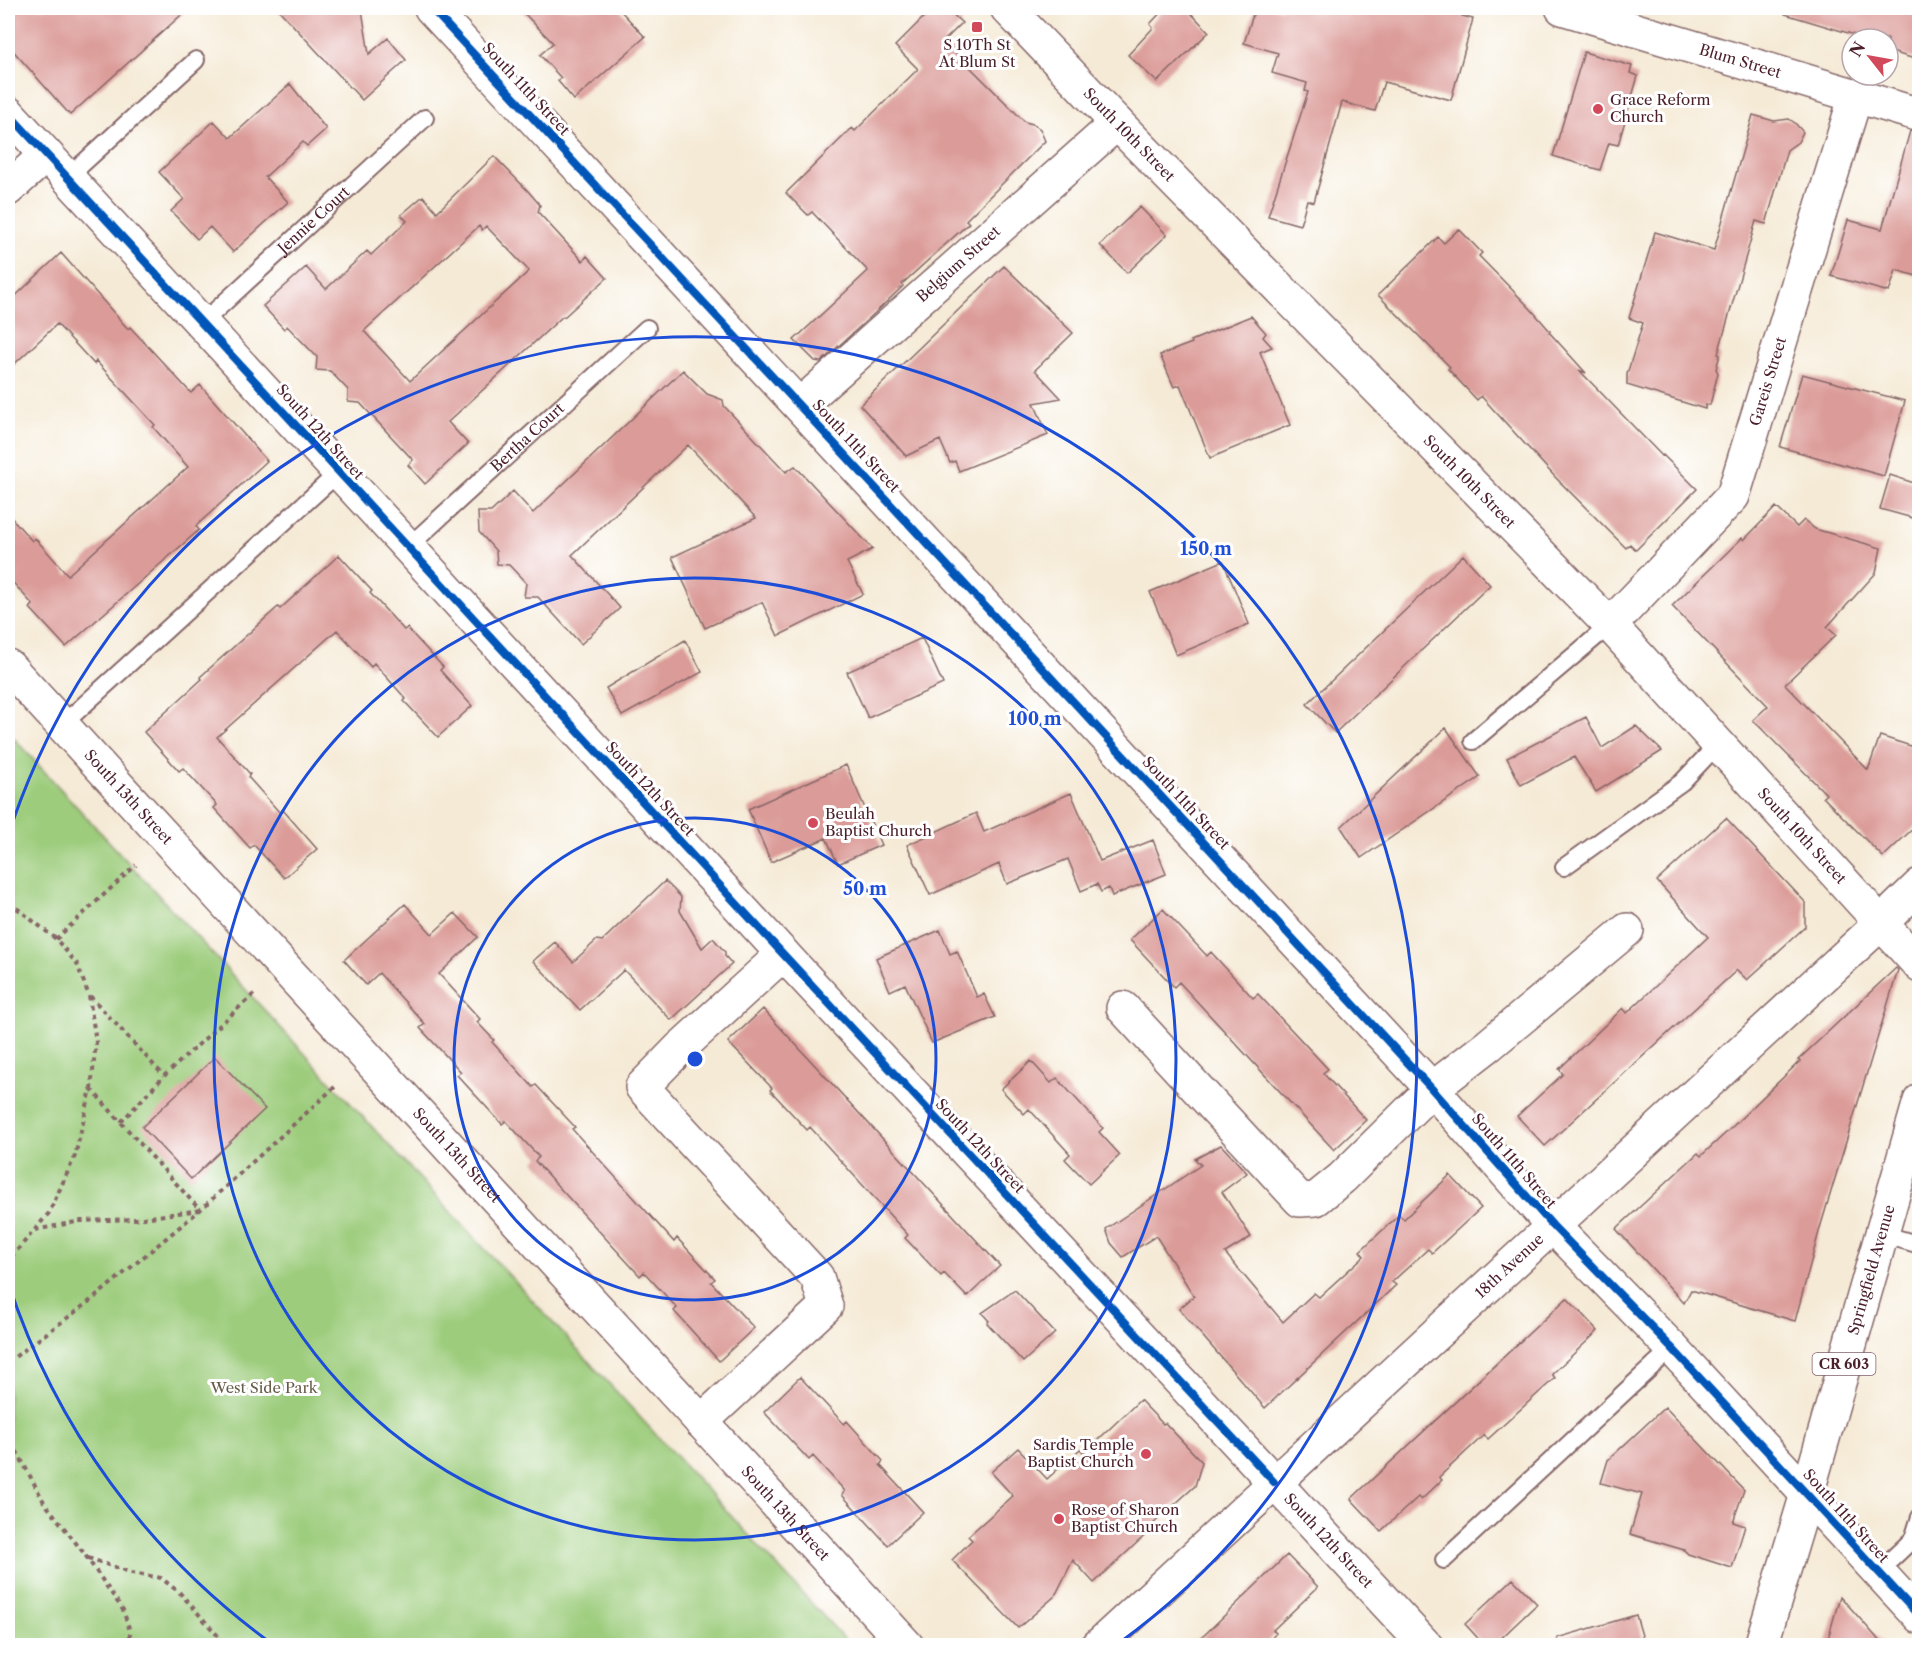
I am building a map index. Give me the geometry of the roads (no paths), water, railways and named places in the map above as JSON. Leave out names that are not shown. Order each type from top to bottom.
[{"type":"street","name":"South 11th Street","points":[[431,8],[1432,1089],[1553,1226],[1672,1348],[1920,1617]]},
{"type":"street","name":"South 10th Street","points":[[1007,8],[1610,625],[1920,966]]},
{"type":"street","name":"Blum Street","points":[[1562,8],[1920,115]]},
{"type":"street","name":"Gareis Street","points":[[1610,625],[1733,496],[1856,96]]},
{"type":"street","name":"South 12th Street","points":[[8,113],[338,473],[1426,1646]]},
{"type":"street","name":"Belgium Street","points":[[800,405],[1117,123]]},
{"type":"street","points":[[8,189],[57,166]]},
{"type":"street","name":"South 13th Street","points":[[8,666],[907,1646]]},
{"type":"street","name":"18th Avenue","points":[[1098,1646],[1920,885]]},
{"type":"street","points":[[1123,1008],[1300,1200],[1316,1199],[1432,1089],[1489,1045],[1627,930]]},
{"type":"street","points":[[701,1422],[825,1306],[816,1277],[642,1087],[783,954]]},
{"type":"street","name":"Springfield Avenue","points":[[1761,1646],[1920,1101]]},
{"type":"lane","points":[[57,166],[196,60]]},
{"type":"lane","name":"Jennie Court","points":[[202,323],[424,118]]},
{"type":"lane","name":"Bertha Court","points":[[408,547],[647,328]]},
{"type":"lane","points":[[62,725],[338,473]]},
{"type":"lane","points":[[1473,741],[1610,625]]},
{"type":"lane","points":[[1564,867],[1682,782],[1718,744]]},
{"type":"lane","points":[[1882,1234],[1920,1245]]},
{"type":"lane","points":[[1444,1560],[1672,1348]]},
{"type":"lane","points":[[1878,1572],[1913,1539],[1920,1517]]},
{"type":"place","name":"S 10Th St At Blum St","points":[[977,27]]},
{"type":"place","name":"Grace Reform Church","points":[[1598,109]]},
{"type":"place","name":"Beulah Baptist Church","points":[[813,823]]},
{"type":"place","name":"Sardis Temple Baptist Church","points":[[1146,1454]]},
{"type":"place","name":"Rose of Sharon Baptist Church","points":[[1059,1519]]},
{"type":"park label","name":"West Side Park","points":[[264,1388]]}]
